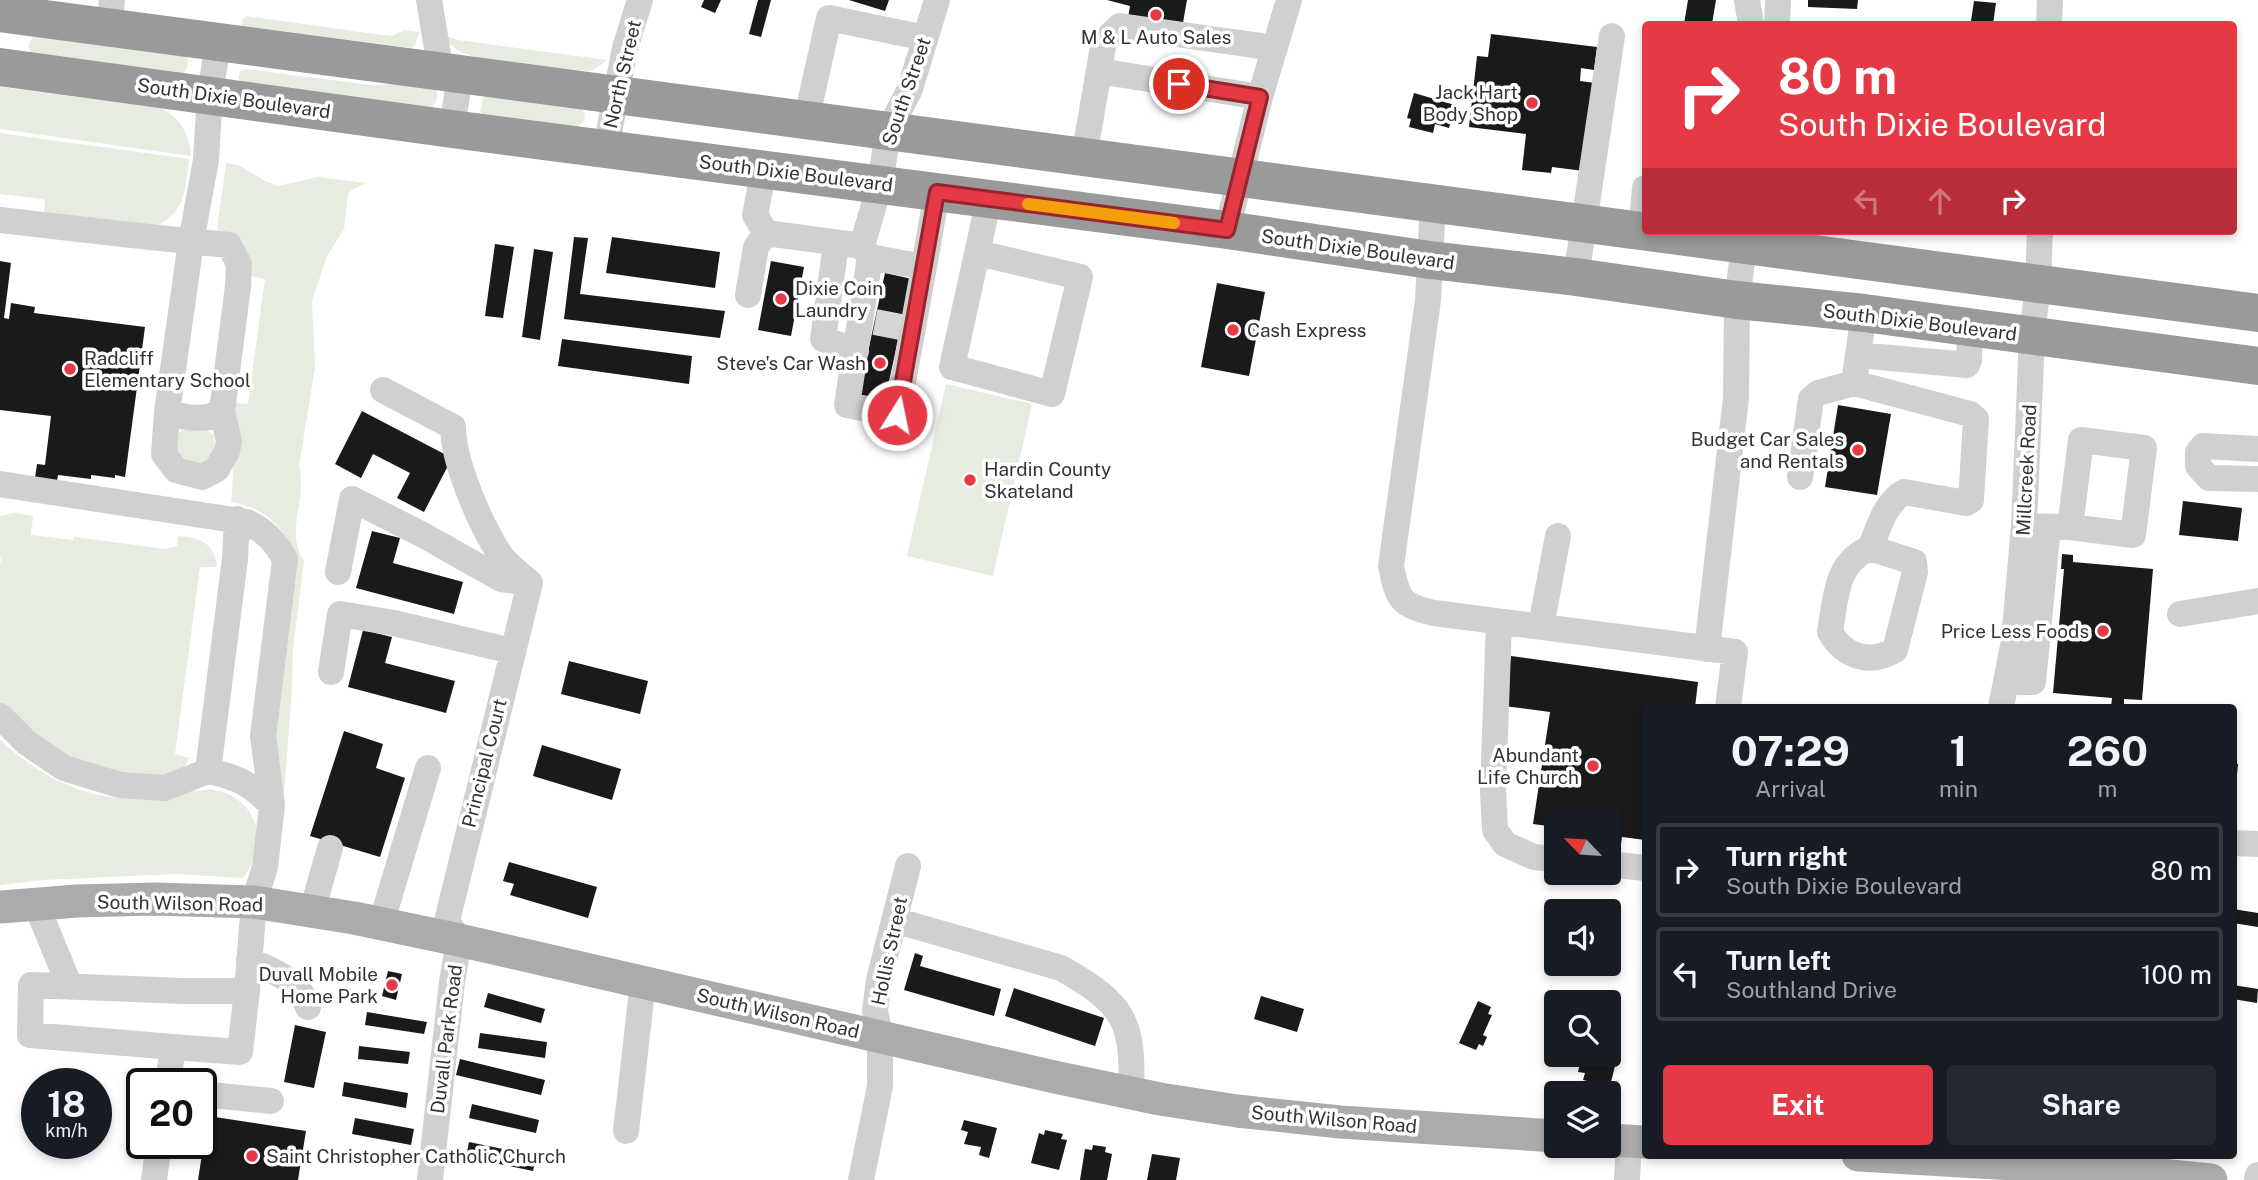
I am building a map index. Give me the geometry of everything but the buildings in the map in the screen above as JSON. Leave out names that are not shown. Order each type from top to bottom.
[{"type":"highway","points":[[0,13],[62,11],[110,14],[218,44],[1641,232]]},
{"type":"highway","name":"South Dixie Boulevard","points":[[0,67],[1227,230],[1430,260],[1737,300],[1864,313],[2258,366]]},
{"type":"highway","points":[[1704,235],[1746,237],[2038,284],[2258,313]]},
{"type":"main road","name":"South Wilson Road","points":[[0,907],[154,899],[254,902],[459,940],[1131,1093],[1237,1111],[1544,1135]]},
{"type":"main road","points":[[1873,1159],[1910,1169],[1996,1172],[2108,1169],[2211,1180]]},
{"type":"street","points":[[429,0],[451,74],[452,129]]},
{"type":"street","name":"North Street","points":[[606,148],[625,48],[640,0]]},
{"type":"street","name":"South Street","points":[[856,249],[880,184],[888,132],[910,89],[937,0]]},
{"type":"street","points":[[1227,230],[1260,97],[1289,0]]},
{"type":"street","points":[[1747,0],[1750,21]]},
{"type":"street","points":[[1777,21],[1778,0]]},
{"type":"street","points":[[2049,21],[2050,0]]},
{"type":"street","points":[[806,121],[829,18],[925,38]]},
{"type":"street","points":[[1084,157],[1104,41],[1120,26],[1275,48]]},
{"type":"street","points":[[1576,277],[1612,36]]},
{"type":"street","points":[[0,220],[191,242],[229,245],[239,264],[238,286],[222,411],[229,441],[227,451],[217,469],[202,477],[176,470],[164,454],[167,412],[191,242],[206,160],[210,94],[218,44]]},
{"type":"street","points":[[1099,71],[1260,97]]},
{"type":"street","points":[[764,169],[755,215],[766,233],[856,249],[924,267]]},
{"type":"street","points":[[856,249],[868,321],[856,351],[847,405],[897,415],[907,328],[924,267],[937,192]]},
{"type":"street","points":[[978,253],[1080,277],[1052,394],[952,367],[989,199]]},
{"type":"street","points":[[1433,204],[1428,300],[1391,566],[1396,591],[1409,607],[1434,613],[1735,652],[1728,704]]},
{"type":"street","points":[[1641,232],[1642,221]]},
{"type":"street","points":[[748,295],[756,247],[766,233]]},
{"type":"street","name":"Millcreek Road","points":[[2004,694],[2014,641],[2047,527],[2032,336],[2040,235]]},
{"type":"street","points":[[1707,649],[1736,398],[1737,300],[1746,237]]},
{"type":"street","points":[[856,249],[826,314],[823,339],[856,351]]},
{"type":"street","points":[[1854,383],[1864,313]]},
{"type":"street","points":[[826,314],[868,321]]},
{"type":"street","points":[[1858,355],[1966,365],[1969,360],[1970,328]]},
{"type":"street","points":[[1800,477],[1811,399],[1818,393],[1854,383],[1970,414],[1976,419],[1971,500],[1966,503],[1903,492],[1895,497],[1884,513],[1870,548]]},
{"type":"street","points":[[383,390],[453,427],[453,439],[466,486],[500,555],[530,583]]},
{"type":"street","points":[[167,412],[181,417],[212,418],[222,411]]},
{"type":"street","points":[[2258,449],[2203,446],[2198,452],[2197,466],[2209,478],[2258,479]]},
{"type":"street","points":[[0,484],[237,519],[264,531],[276,543],[285,559],[263,736],[272,805],[265,867],[254,902],[240,1052],[239,1097]]},
{"type":"street","points":[[338,572],[352,499],[501,579],[530,583]]},
{"type":"street","points":[[208,771],[235,559],[237,519]]},
{"type":"street","points":[[1541,626],[1558,536]]},
{"type":"street","name":"Principal Court","points":[[459,940],[446,921],[530,583]]},
{"type":"street","points":[[2180,614],[2258,601]]},
{"type":"street","points":[[331,672],[340,614],[394,623],[512,651]]},
{"type":"street","points":[[1499,622],[1493,792],[1495,830],[1505,844],[1534,857],[1544,858]]},
{"type":"street","points":[[0,716],[27,743],[64,768],[120,785],[165,788],[208,771],[252,786],[272,805]]},
{"type":"street","points":[[381,924],[428,768]]},
{"type":"street","points":[[2237,843],[2258,844]]},
{"type":"street","points":[[312,911],[330,848]]},
{"type":"street","points":[[1621,865],[1642,868]]},
{"type":"street","name":"Hollis Street","points":[[861,1180],[880,1086],[880,1036],[875,1011],[879,981],[908,866]]},
{"type":"street","points":[[36,904],[70,987]]},
{"type":"street","points":[[894,920],[1060,968],[1081,979],[1111,1003],[1122,1016],[1130,1034],[1131,1093]]},
{"type":"street","name":"Duvall Park Road","points":[[430,1180],[459,940]]},
{"type":"street","points":[[249,960],[281,975],[296,986],[304,994],[308,1007]]},
{"type":"street","points":[[626,1131],[643,982]]},
{"type":"street","points":[[240,1052],[30,1035],[32,985],[247,991]]},
{"type":"street","points":[[169,1068],[173,1046]]},
{"type":"street","points":[[217,1095],[271,1101]]},
{"type":"street","points":[[1627,1141],[1627,1180]]},
{"type":"street","points":[[154,1180],[157,1159]]},
{"type":"shaded area","points":[[246,16],[392,36],[404,30],[419,32],[412,48],[242,26]]},
{"type":"shaded area","points":[[34,35],[186,54],[188,64],[179,78],[33,57],[29,46]]},
{"type":"shaded area","points":[[444,35],[458,40],[607,60],[594,70],[588,71],[503,62],[459,51]]},
{"type":"shaded area","points":[[246,69],[370,85],[423,83],[435,87],[437,97],[432,107],[241,83],[238,78],[240,71]]},
{"type":"shaded area","points":[[0,87],[161,108],[174,116],[183,127],[189,140],[191,156],[0,129]]},
{"type":"shaded area","points":[[484,96],[578,103],[585,114],[584,121],[577,127],[485,117],[480,111]]},
{"type":"shaded area","points":[[0,133],[189,159],[183,198],[174,213],[157,226],[44,213],[43,199],[0,194]]},
{"type":"shaded area","points":[[226,163],[238,165],[278,186],[318,177],[367,183],[348,194],[344,229],[327,256],[312,301],[315,368],[299,466],[301,490],[296,527],[298,550],[304,561],[293,649],[283,809],[276,736],[291,545],[280,528],[267,516],[250,507],[231,502],[235,403],[248,404],[265,279],[251,276],[217,229]]},
{"type":"shaded area","name":"Hardin County Skateland","points":[[946,384],[1032,404],[993,576],[907,556]]},
{"type":"shaded area","points":[[186,426],[205,427],[214,436],[215,454],[201,466],[177,456],[176,436]]},
{"type":"shaded area","points":[[14,513],[33,516],[31,535],[73,540],[74,537],[166,549],[177,546],[178,536],[204,542],[212,551],[217,565],[200,567],[175,754],[189,758],[182,768],[170,774],[134,776],[80,765],[63,757],[0,707],[0,564],[3,552],[0,560],[0,516]]},
{"type":"shaded area","points":[[0,740],[40,771],[86,792],[120,798],[211,789],[227,794],[240,801],[255,823],[258,837],[252,864],[243,878],[175,874],[43,880],[0,885]]},
{"type":"tunnel","points":[[875,322],[901,327]]},
{"type":"slow traffic","points":[[1028,204],[1174,223]]},
{"type":"place","name":"M & L Auto Sales","points":[[1156,15]]},
{"type":"place","name":"Jack Hart Body Shop","points":[[1532,103]]},
{"type":"place","name":"Dixie Coin Laundry","points":[[781,299]]},
{"type":"place","name":"Cash Express","points":[[1233,330]]},
{"type":"place","name":"Steve's Car Wash","points":[[880,363]]},
{"type":"place","name":"Radcliff Elementary School","points":[[70,369]]},
{"type":"place","name":"Budget Car Sales and Rentals","points":[[1858,450]]},
{"type":"place","name":"Hardin County Skateland","points":[[970,480]]},
{"type":"place","name":"Price Less Foods","points":[[2103,631]]},
{"type":"place","name":"Abundant Life Church","points":[[1593,766]]},
{"type":"place","name":"Duvall Mobile Home Park","points":[[392,985]]},
{"type":"place","name":"Saint Christopher Catholic Church","points":[[252,1156]]},
{"type":"route","points":[[897,415],[937,192],[1227,230],[1260,97],[1179,84]]}]
